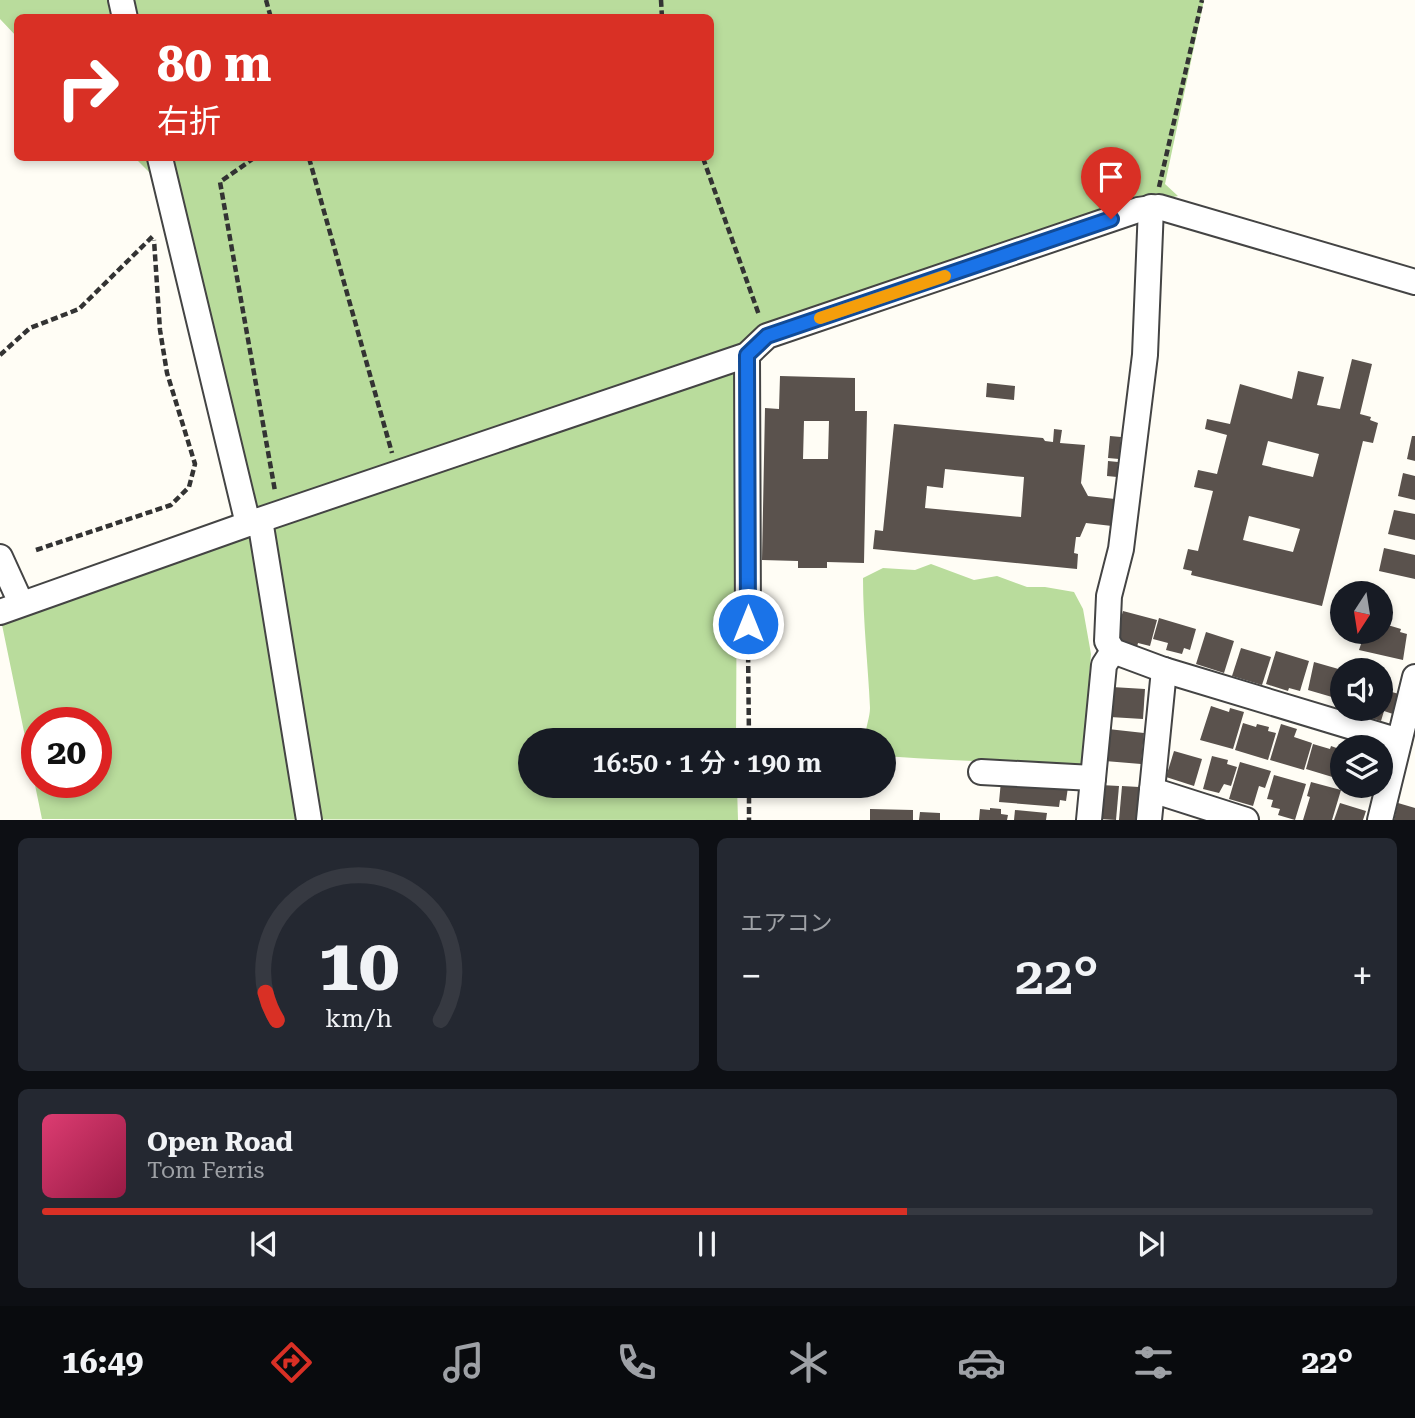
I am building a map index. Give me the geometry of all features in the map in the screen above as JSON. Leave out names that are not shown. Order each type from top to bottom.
[{"type":"street","points":[[161,161],[263,519],[309,820]]},
{"type":"street","points":[[0,557],[10,607],[747,355],[767,336],[1125,214],[1155,207],[1415,282]]},
{"type":"street","points":[[1155,207],[1146,355],[1121,550],[1109,596],[1105,635],[1113,650],[1164,670],[1399,741]]},
{"type":"street","points":[[747,355],[748,624]]},
{"type":"street","points":[[1089,820],[1104,665],[1113,650]]},
{"type":"street","points":[[1149,820],[1164,670]]},
{"type":"street","points":[[1380,820],[1415,677]]},
{"type":"street","points":[[981,772],[1093,778]]},
{"type":"street","points":[[1152,790],[1247,820]]},
{"type":"path","points":[[1155,207],[1202,0]]},
{"type":"path","points":[[250,161],[220,182],[263,519]]},
{"type":"path","points":[[310,161],[397,473]]},
{"type":"path","points":[[704,161],[767,336]]},
{"type":"path","points":[[0,355],[30,328],[79,309],[153,236],[160,330],[167,373],[195,464],[193,477],[182,496],[171,505],[36,550]]},
{"type":"path","points":[[748,624],[748,728]]},
{"type":"path","points":[[749,798],[749,820]]},
{"type":"green space","points":[[0,0],[1204,0],[1165,184],[1178,196],[1140,204],[738,347],[736,728],[518,728],[518,798],[737,798],[738,820],[42,819],[38,798],[112,798],[112,707],[21,707],[21,717],[1,620],[249,533],[154,177],[138,161],[714,161],[714,14],[14,14],[14,34],[0,19]]},
{"type":"green space","points":[[931,564],[974,580],[997,576],[1027,587],[1074,592],[1083,609],[1091,654],[1089,679],[1093,704],[1084,766],[896,757],[896,728],[867,728],[870,708],[863,578],[883,568],[915,570]]},
{"type":"building","points":[[1352,359],[1372,364],[1360,414],[1371,417],[1370,420],[1378,423],[1373,443],[1363,441],[1322,606],[1191,575],[1192,571],[1183,569],[1188,549],[1198,551],[1213,491],[1194,487],[1198,470],[1217,474],[1227,435],[1205,429],[1207,419],[1230,424],[1240,384],[1292,399],[1298,371],[1324,377],[1317,405],[1340,409]],"holes":[[[1268,441],[1319,454],[1313,477],[1262,465]],[[1249,516],[1300,529],[1293,552],[1243,540]]]},
{"type":"building","points":[[780,376],[855,378],[855,411],[867,411],[864,563],[827,562],[827,568],[798,568],[798,561],[762,560],[765,408],[779,409]],"holes":[[[804,421],[829,421],[828,459],[803,459]]]},
{"type":"building","points":[[987,383],[1015,386],[1014,400],[986,397]]},
{"type":"building","points":[[894,424],[1043,438],[1053,442],[1054,429],[1062,430],[1060,443],[1085,445],[1081,483],[1088,496],[1115,499],[1112,526],[1086,523],[1080,537],[1076,537],[1074,553],[1078,554],[1077,569],[873,549],[875,530],[883,531]],"holes":[[[945,469],[1024,477],[1021,517],[925,508],[927,486],[943,488]]]},
{"type":"building","points":[[1110,436],[1121,437],[1119,459],[1108,458]]},
{"type":"building","points":[[1412,436],[1415,436],[1415,461],[1407,459]]},
{"type":"building","points":[[1108,461],[1118,462],[1117,477],[1107,476]]},
{"type":"building","points":[[1403,473],[1415,476],[1415,500],[1398,496]]},
{"type":"building","points":[[1394,510],[1415,514],[1415,540],[1388,534]]},
{"type":"building","points":[[1384,548],[1415,555],[1415,579],[1379,571]]},
{"type":"building","points":[[1123,611],[1157,620],[1150,646],[1138,643],[1137,647],[1123,644],[1117,632]]},
{"type":"building","points":[[1159,618],[1196,629],[1190,650],[1184,648],[1182,654],[1166,650],[1168,643],[1153,639]]},
{"type":"building","points":[[1393,627],[1407,634],[1403,660],[1359,650],[1361,644],[1393,644]]},
{"type":"building","points":[[1206,632],[1234,641],[1224,673],[1196,664]]},
{"type":"building","points":[[1241,648],[1271,657],[1262,685],[1232,676]]},
{"type":"building","points":[[1276,651],[1309,661],[1300,691],[1289,688],[1288,691],[1266,684]]},
{"type":"building","points":[[1314,662],[1330,667],[1330,696],[1308,690]]},
{"type":"building","points":[[1112,687],[1145,689],[1143,719],[1110,717]]},
{"type":"building","points":[[1393,692],[1399,694],[1393,714]]},
{"type":"building","points":[[1211,706],[1229,712],[1230,708],[1244,712],[1233,749],[1200,740]]},
{"type":"building","points":[[1243,723],[1269,727],[1268,731],[1276,733],[1268,760],[1235,750]]},
{"type":"building","points":[[1281,724],[1297,729],[1294,737],[1312,743],[1304,770],[1270,760]]},
{"type":"building","points":[[1108,729],[1144,733],[1141,764],[1105,761]]},
{"type":"building","points":[[1313,744],[1330,749],[1330,776],[1306,769]]},
{"type":"building","points":[[1174,751],[1202,759],[1194,786],[1166,777]]},
{"type":"building","points":[[1212,756],[1228,760],[1227,764],[1237,767],[1231,786],[1224,784],[1219,793],[1203,789]]},
{"type":"building","points":[[1240,762],[1271,771],[1265,788],[1259,786],[1253,806],[1229,799]]},
{"type":"building","points":[[1274,775],[1306,784],[1295,820],[1278,815],[1280,809],[1271,807],[1273,800],[1267,799]]},
{"type":"building","points":[[1001,781],[1068,787],[1066,801],[1060,800],[1059,807],[999,802]]},
{"type":"building","points":[[1311,782],[1330,787],[1330,798],[1339,798],[1332,820],[1303,820],[1310,797],[1307,796]]},
{"type":"building","points":[[1101,785],[1119,786],[1116,820],[1099,819]]},
{"type":"building","points":[[1122,786],[1139,787],[1136,820],[1119,820]]},
{"type":"building","points":[[1340,803],[1366,811],[1363,820],[1334,820]]},
{"type":"building","points":[[1398,803],[1415,808],[1415,820],[1394,820]]},
{"type":"building","points":[[870,809],[913,810],[913,820],[870,820]]},
{"type":"building","points":[[980,809],[1001,809],[1001,814],[1008,815],[1007,820],[979,820]]},
{"type":"building","points":[[1015,810],[1047,813],[1046,820],[1014,820]]},
{"type":"building","points":[[920,812],[940,813],[940,820],[919,820]]},
{"type":"slow traffic","points":[[820,318],[945,276]]},
{"type":"route","points":[[748,624],[747,355],[767,336],[1111,219]]}]
